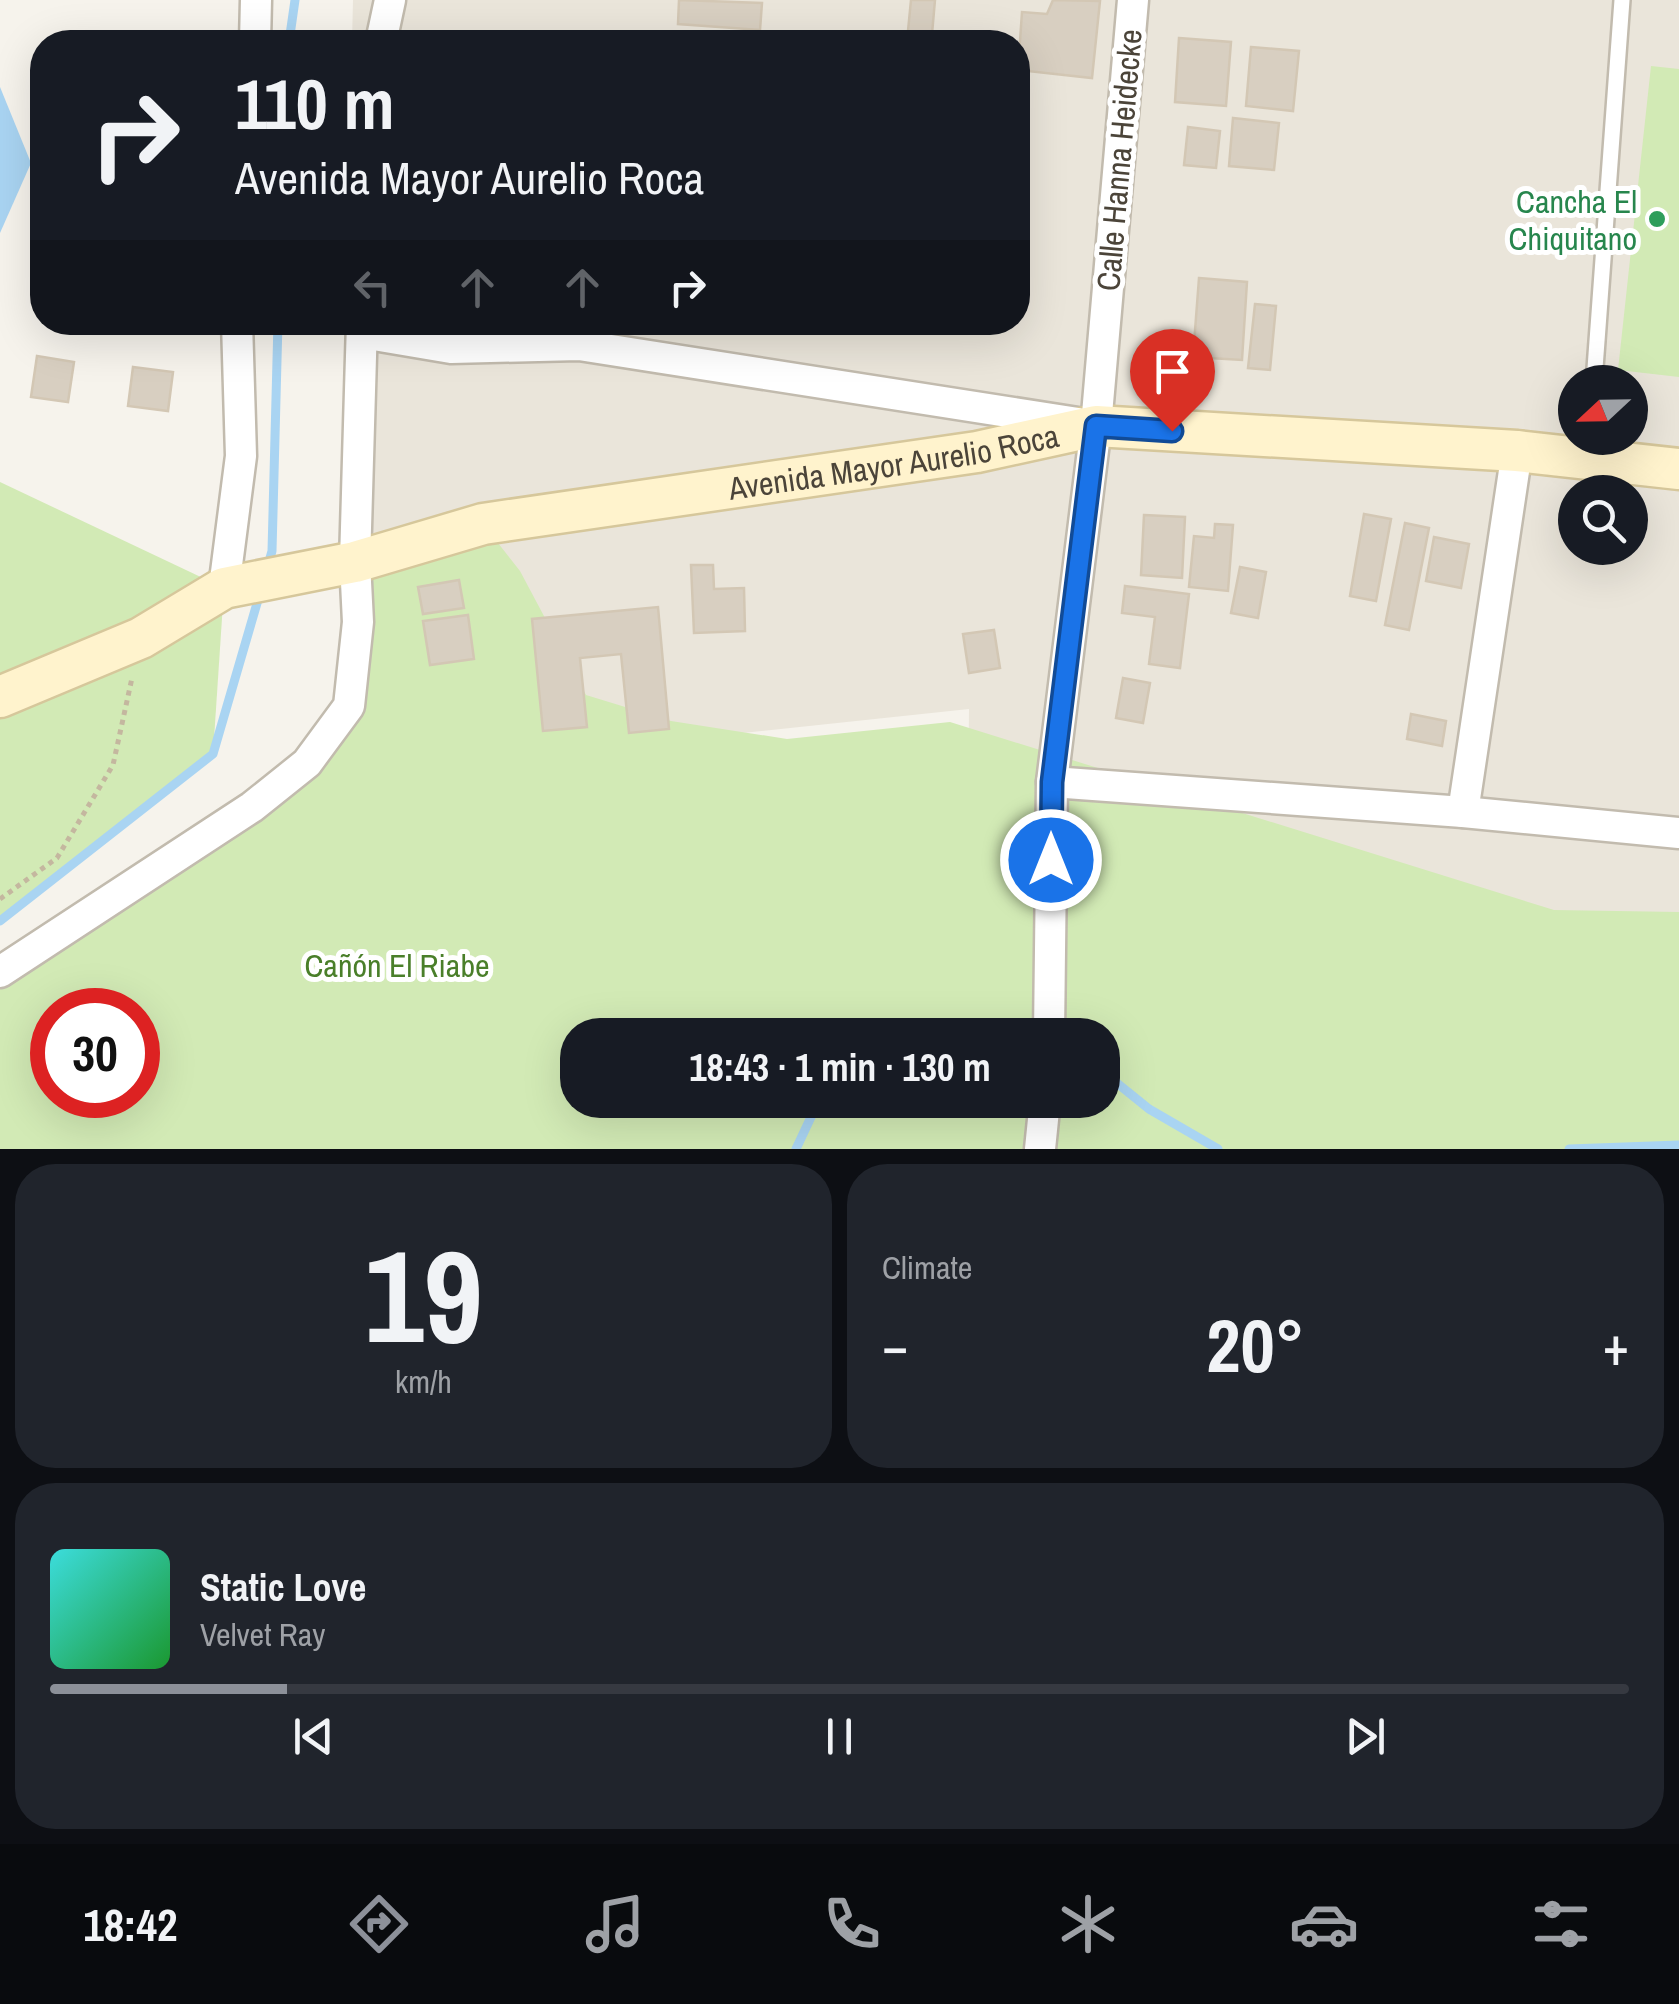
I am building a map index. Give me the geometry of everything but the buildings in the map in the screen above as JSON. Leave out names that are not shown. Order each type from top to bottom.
[{"type":"main road","name":"Avenida Mayor Aurelio Roca","points":[[0,697],[141,638],[239,585],[344,564],[483,524],[977,452],[1096,426],[1518,450],[1558,449]]},
{"type":"main road","name":"Avenida Mayor Aurelio Roca","points":[[1619,455],[1679,469]]},
{"type":"street","points":[[255,30],[256,0]]},
{"type":"street","points":[[384,30],[390,0]]},
{"type":"street","name":"Calle Hanna Heidecke","points":[[1049,1018],[1052,782],[1096,426],[1133,0]]},
{"type":"street","points":[[237,335],[239,585]]},
{"type":"street","points":[[0,972],[252,807],[307,764],[348,706],[358,622],[344,564],[361,335]]},
{"type":"street","points":[[393,335],[450,348],[579,345],[1096,426]]},
{"type":"street","points":[[440,335],[450,348]]},
{"type":"street","points":[[1463,812],[1518,450]]},
{"type":"street","points":[[1052,782],[1463,812],[1679,834]]},
{"type":"street","points":[[1040,1149],[1043,1118]]},
{"type":"lane","points":[[1595,365],[1622,0]]},
{"type":"path","points":[[0,899],[57,858],[112,764],[141,638]]},
{"type":"shaded area","points":[[353,0],[1679,0],[1679,1149],[1120,1102],[1120,1018],[966,1018],[969,709],[337,776],[346,335],[1030,335],[1030,30],[352,30]]},
{"type":"green space","name":"Cancha El Chiquitano","points":[[1651,66],[1679,69],[1679,377],[1648,373],[1648,365],[1619,365]]},
{"type":"green space","points":[[0,482],[224,588],[213,754],[0,921]]},
{"type":"green space","name":"Cañón El Riabe","points":[[483,524],[520,571],[586,695],[671,721],[787,739],[950,722],[1554,910],[1679,912],[1679,1149],[0,1149],[0,972],[252,807],[349,706],[355,562]]},
{"type":"water","points":[[0,87],[30,165],[0,233]]},
{"type":"waterway","points":[[291,30],[295,0]]},
{"type":"waterway","points":[[267,569],[272,551],[278,335]]},
{"type":"waterway","points":[[0,921],[213,754],[260,593]]},
{"type":"waterway","points":[[1120,1086],[1149,1109],[1218,1149]]},
{"type":"waterway","points":[[796,1149],[811,1118]]},
{"type":"waterway","points":[[1569,1149],[1679,1145]]},
{"type":"place","name":"Cancha El Chiquitano","points":[[1657,219]]},
{"type":"route","points":[[1051,860],[1052,782],[1096,426],[1172,431]]}]
